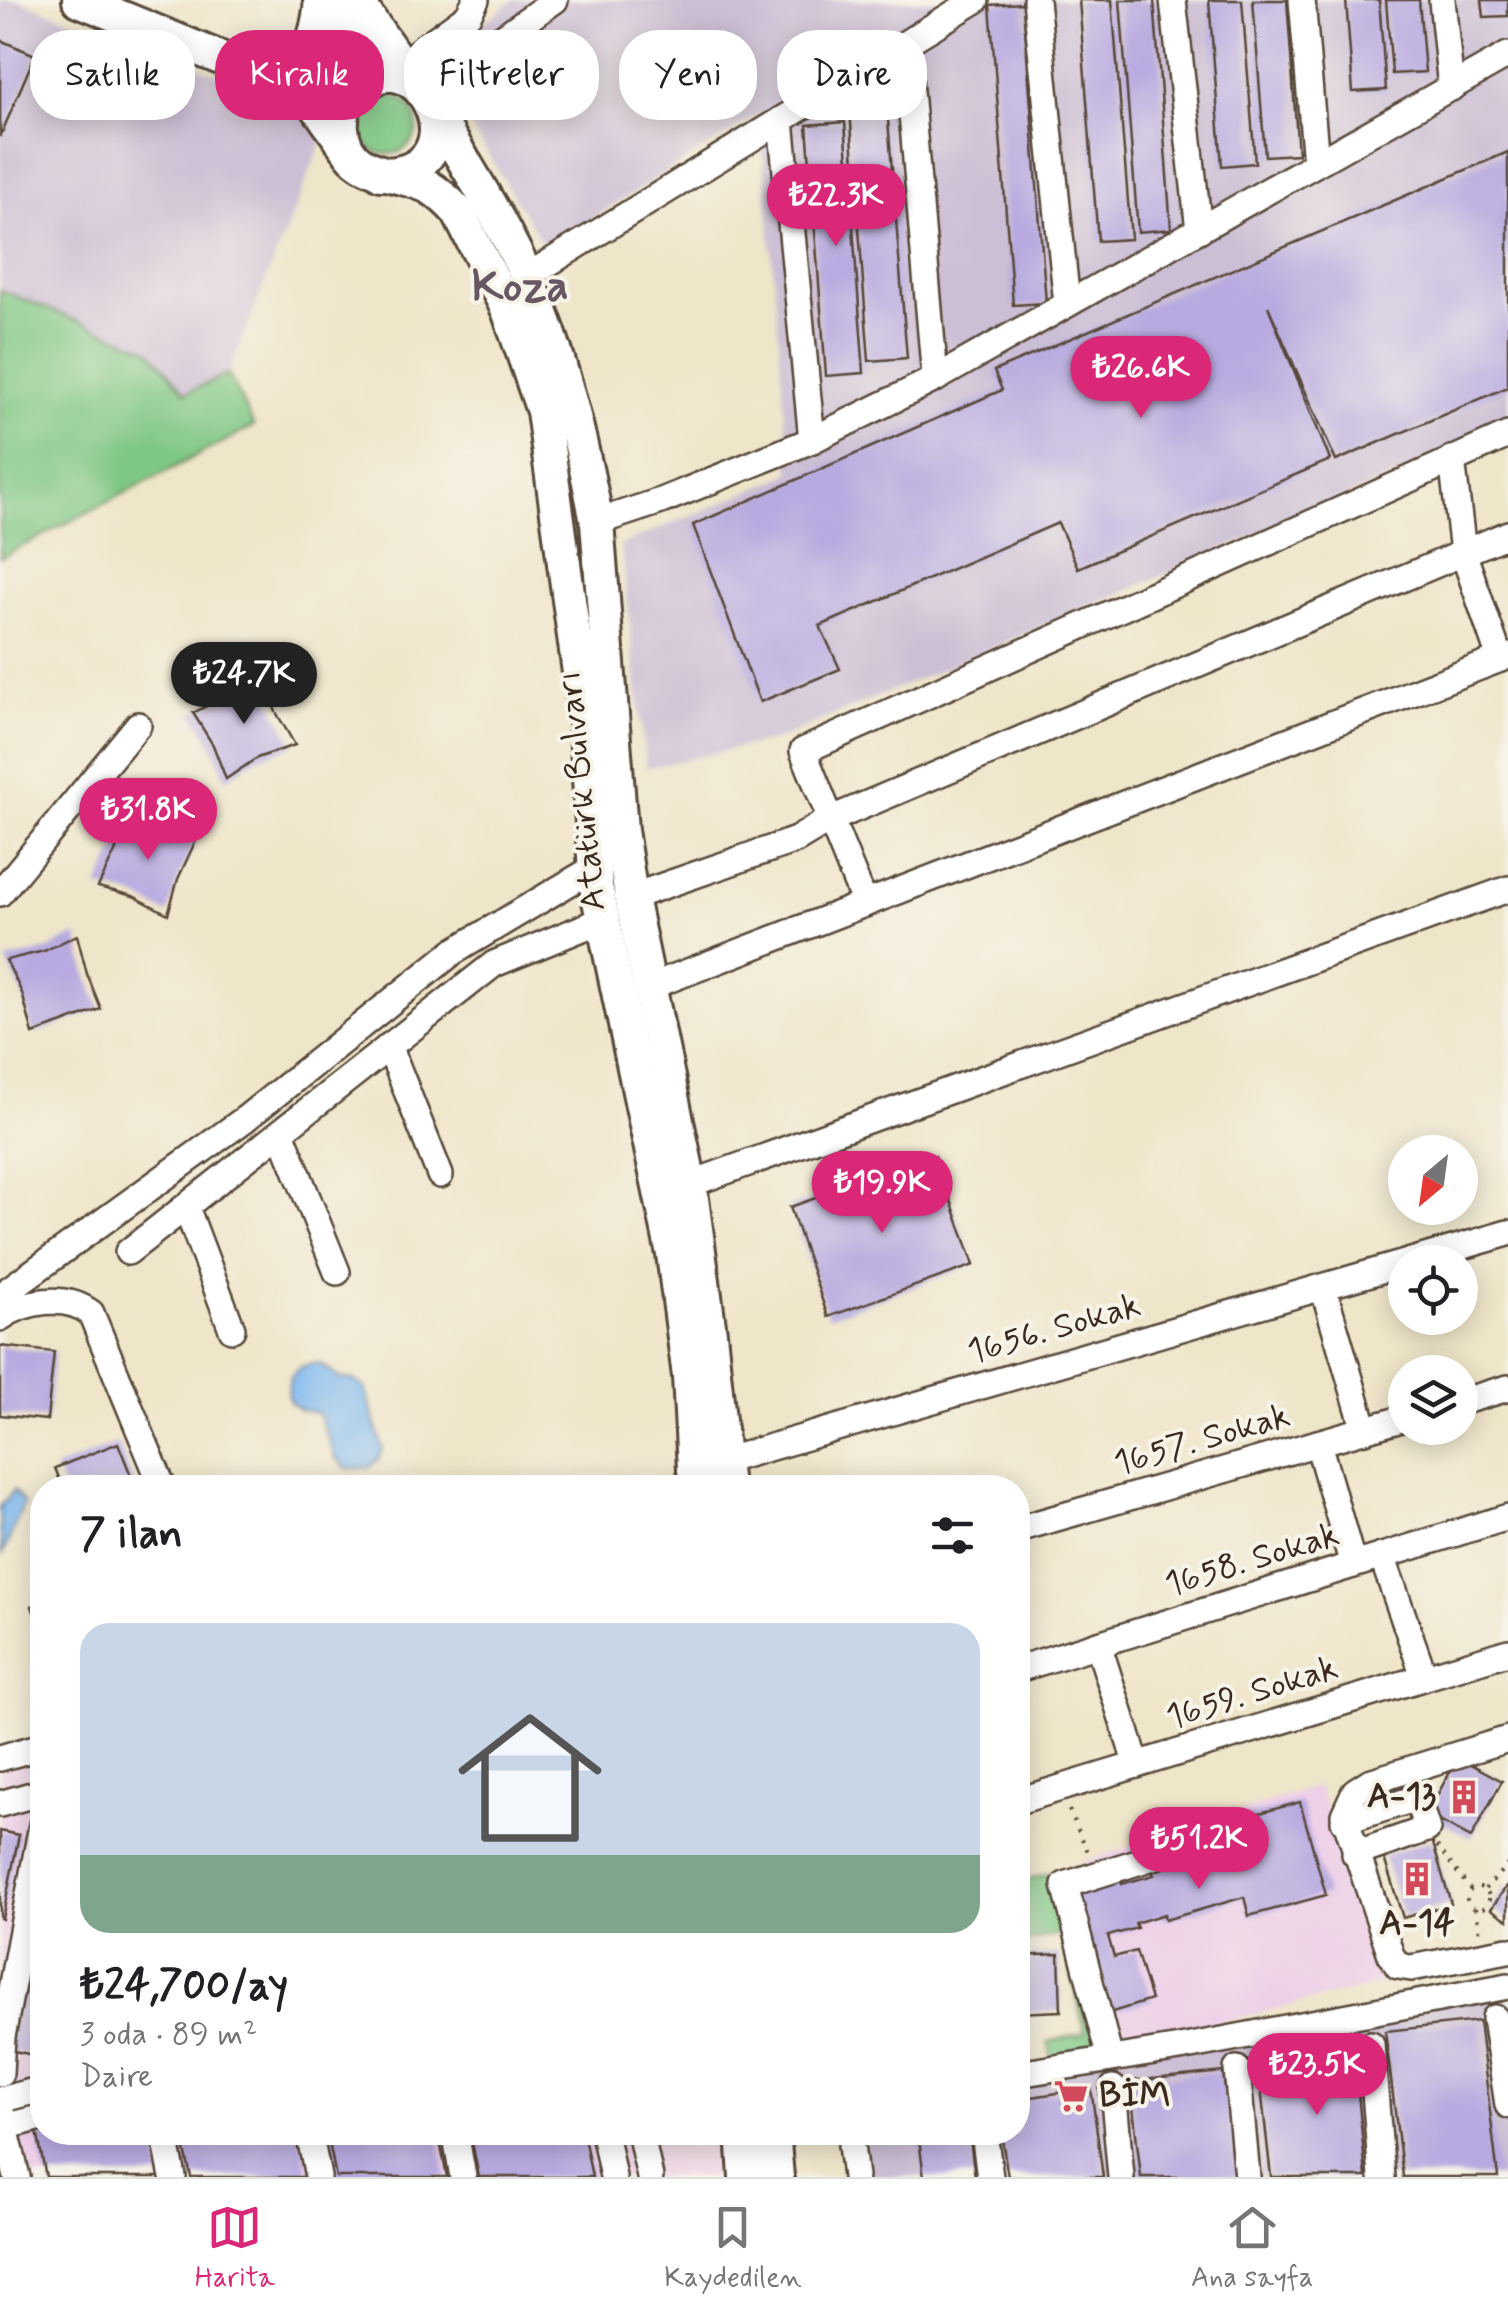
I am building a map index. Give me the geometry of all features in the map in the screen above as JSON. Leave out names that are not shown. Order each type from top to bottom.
[{"type":"main road","points":[[79,0],[215,54]]},
{"type":"main road","name":"Atatürk Bulvarı","points":[[356,0],[404,60]]},
{"type":"main road","points":[[317,30],[320,1]]},
{"type":"main road","points":[[320,1],[336,30]]},
{"type":"main road","name":"Atatürk Bulvarı","points":[[326,120],[355,160],[382,174],[426,186],[458,212],[513,322],[543,411],[585,716],[594,868],[650,987],[690,1184],[724,1474]]},
{"type":"main road","points":[[342,120],[346,146]]},
{"type":"main road","points":[[382,174],[404,172],[426,156],[437,128],[434,120]]},
{"type":"main road","name":"Atatürk Bulvarı","points":[[443,120],[526,277],[564,379],[597,522],[620,830],[611,906],[673,1254],[689,1376],[694,1475]]},
{"type":"main road","points":[[560,526],[597,522]]},
{"type":"main road","points":[[744,2145],[746,2177]]},
{"type":"main road","points":[[775,2145],[777,2177]]},
{"type":"street","points":[[459,30],[476,0]]},
{"type":"street","points":[[508,30],[555,0]]},
{"type":"street","points":[[927,31],[976,0]]},
{"type":"street","points":[[1036,0],[1067,304]]},
{"type":"street","points":[[1173,0],[1199,230]]},
{"type":"street","points":[[1302,0],[1316,163]]},
{"type":"street","points":[[1442,0],[1451,88]]},
{"type":"street","points":[[597,522],[662,502],[812,440],[935,378],[1508,55]]},
{"type":"street","points":[[526,277],[781,120],[812,440]]},
{"type":"street","points":[[913,120],[935,378]]},
{"type":"street","points":[[865,904],[803,752],[1508,435]]},
{"type":"street","points":[[650,987],[1504,657],[1463,552],[1452,459]]},
{"type":"street","points":[[128,1252],[494,964],[611,906],[796,840],[829,820],[1508,534]]},
{"type":"street","points":[[0,892],[138,725]]},
{"type":"street","points":[[0,1296],[245,1119],[453,952],[594,868]]},
{"type":"street","points":[[690,1184],[1508,889]]},
{"type":"street","points":[[388,1046],[440,1174]]},
{"type":"street","points":[[280,1132],[336,1272]]},
{"type":"street","points":[[186,1207],[232,1329]]},
{"type":"street","name":"1656. Sokak","points":[[1467,1245],[1508,1233]]},
{"type":"street","name":"1656. Sokak","points":[[724,1474],[1388,1268]]},
{"type":"street","points":[[1323,1288],[1365,1430]]},
{"type":"street","points":[[0,1318],[17,1306],[36,1302],[76,1305],[91,1314],[157,1475]]},
{"type":"street","points":[[1478,1397],[1508,1388]]},
{"type":"street","name":"1657. Sokak","points":[[1030,1526],[1388,1423]]},
{"type":"street","points":[[1318,1443],[1353,1565]]},
{"type":"street","name":"1658. Sokak","points":[[1030,1665],[1508,1517]]},
{"type":"street","points":[[1382,1556],[1424,1676]]},
{"type":"street","points":[[1098,1644],[1137,1766]]},
{"type":"street","name":"1659. Sokak","points":[[1030,1797],[1508,1652]]},
{"type":"street","points":[[1508,1739],[1362,1785],[1346,1807],[1344,1821],[1398,1966],[1411,1968],[1508,1950]]},
{"type":"street","points":[[0,1758],[30,1749]]},
{"type":"street","points":[[1355,1854],[1427,1829],[1408,1770]]},
{"type":"street","points":[[0,1804],[30,1795]]},
{"type":"street","points":[[1344,1821],[1418,1798]]},
{"type":"street","points":[[1110,2059],[1065,1885],[1196,1843]]},
{"type":"street","points":[[0,2073],[2,2037],[30,1889]]},
{"type":"street","points":[[1030,2072],[1508,1986]]},
{"type":"street","points":[[1495,2018],[1508,2105]]},
{"type":"street","points":[[1371,2044],[1382,2177]]},
{"type":"street","points":[[1237,2069],[1248,2177]]},
{"type":"street","points":[[1113,2088],[1121,2177]]},
{"type":"street","points":[[1,2115],[30,2097]]},
{"type":"street","points":[[1,2115],[30,2116]]},
{"type":"street","points":[[1,2115],[17,2177]]},
{"type":"street","points":[[167,2145],[173,2177]]},
{"type":"street","points":[[312,2145],[318,2177]]},
{"type":"street","points":[[458,2145],[464,2177]]},
{"type":"street","points":[[607,2145],[613,2177]]},
{"type":"street","points":[[643,2145],[650,2177]]},
{"type":"street","points":[[779,2145],[791,2177]]},
{"type":"street","points":[[986,2145],[990,2177]]},
{"type":"street","points":[[851,2146],[855,2177]]},
{"type":"path","points":[[1059,1788],[1090,1857]]},
{"type":"path","points":[[1427,1829],[1471,1890]]},
{"type":"path","points":[[1471,1890],[1485,1888],[1508,1864]]},
{"type":"path","points":[[1471,1890],[1468,1900],[1479,1908],[1489,1901],[1485,1888]]},
{"type":"shaded area","points":[[0,0],[19,0],[99,30],[30,30],[30,120],[195,120],[195,66],[215,74],[215,120],[310,120],[323,139],[228,374],[186,393],[149,349],[0,290]]},
{"type":"shaded area","points":[[514,0],[1508,0],[1508,428],[776,740],[646,768],[621,545],[790,474],[760,114],[757,116],[757,30],[619,30],[619,120],[750,120],[545,248],[467,120],[599,120],[599,30],[474,30]]},
{"type":"shaded area","points":[[30,1759],[30,2145],[717,2145],[721,2177],[0,2177],[0,1768]]},
{"type":"shaded area","points":[[1318,1786],[1389,1982],[1107,2049],[1056,1871]]},
{"type":"shaded area","points":[[1508,1986],[1508,2177],[849,2177],[845,2145],[1030,2145],[1030,2072]]},
{"type":"green space","points":[[384,97],[404,101],[404,120],[416,120],[415,136],[399,152],[377,152],[361,136],[360,120],[384,120]]},
{"type":"green space","points":[[0,290],[149,349],[186,393],[228,374],[254,426],[0,558]]},
{"type":"green space","points":[[1056,1871],[1110,2059],[1054,2068],[1048,2042],[1085,2033],[1062,1933],[1030,1941],[1030,1879]]},
{"type":"water","points":[[319,1363],[339,1378],[354,1380],[365,1388],[383,1449],[368,1468],[347,1469],[335,1457],[318,1413],[300,1410],[290,1402],[293,1374],[304,1366]]},
{"type":"water","points":[[14,1490],[24,1504],[2,1556],[0,1507]]},
{"type":"building","points":[[1079,0],[1112,0],[1131,239],[1098,241]]},
{"type":"building","points":[[1120,0],[1154,0],[1171,229],[1138,232]]},
{"type":"building","points":[[1209,0],[1242,0],[1255,163],[1222,166]]},
{"type":"building","points":[[1253,0],[1287,0],[1298,154],[1265,156]]},
{"type":"building","points":[[1346,0],[1379,0],[1386,90],[1353,92]]},
{"type":"building","points":[[1386,0],[1419,0],[1425,72],[1392,74]]},
{"type":"building","points":[[1482,0],[1508,0],[1508,16],[1484,17]]},
{"type":"building","points":[[1023,3],[1046,303],[1013,305],[990,5]]},
{"type":"building","points":[[0,40],[30,53],[30,67],[0,137]]},
{"type":"building","points":[[851,120],[888,120],[907,358],[869,361]]},
{"type":"building","points":[[845,122],[864,373],[826,376],[807,125]]},
{"type":"building","points":[[1508,152],[1508,387],[1336,461],[1268,306],[1330,460],[1078,568],[1058,523],[820,626],[840,669],[760,702],[693,525],[1002,390],[994,371]]},
{"type":"building","points":[[262,678],[295,745],[257,758],[226,779],[213,745],[193,713]]},
{"type":"building","points":[[128,815],[196,840],[178,879],[168,914],[133,896],[98,887]]},
{"type":"building","points":[[77,935],[101,1009],[33,1034],[22,993],[6,960],[44,951]]},
{"type":"building","points":[[935,1156],[974,1265],[828,1317],[790,1207]]},
{"type":"building","points":[[0,1346],[54,1352],[47,1420],[0,1415]]},
{"type":"building","points":[[118,1443],[131,1475],[58,1475],[55,1468]]},
{"type":"building","name":"A-13","points":[[1458,1757],[1502,1781],[1471,1838],[1427,1814]]},
{"type":"building","points":[[1300,1802],[1326,1895],[1249,1916],[1244,1897],[1165,1920],[1164,1914],[1135,1923],[1137,1928],[1108,1936],[1114,1957],[1136,1951],[1151,2000],[1106,2014],[1070,1892],[1120,1877],[1122,1884],[1154,1875],[1151,1866],[1229,1843],[1223,1823]]},
{"type":"building","points":[[0,1831],[19,1835],[2,1919],[0,1918]]},
{"type":"building","name":"A-14","points":[[1432,1840],[1451,1904],[1403,1918],[1383,1855]]},
{"type":"building","points":[[1508,1884],[1508,1920],[1491,1909]]},
{"type":"building","points":[[30,1943],[30,2054],[5,2049]]},
{"type":"building","points":[[1059,1954],[1061,2011],[1030,2012],[1030,1955]]},
{"type":"building","points":[[1479,2021],[1498,2177],[1403,2177],[1385,2031]]},
{"type":"building","points":[[1353,2041],[1366,2177],[1271,2177],[1261,2088],[1307,2083],[1305,2046]]},
{"type":"building","points":[[1223,2072],[1236,2177],[1141,2177],[1130,2081]]},
{"type":"building","points":[[1091,2088],[1103,2177],[1008,2177],[1003,2145],[1030,2145],[1030,2097]]},
{"type":"building","points":[[40,2145],[156,2145],[162,2177],[46,2177]]},
{"type":"building","points":[[184,2145],[302,2145],[309,2177],[191,2177]]},
{"type":"building","points":[[330,2145],[441,2145],[447,2177],[336,2177]]},
{"type":"building","points":[[473,2145],[586,2145],[592,2177],[479,2177]]},
{"type":"building","points":[[920,2145],[971,2145],[975,2177],[924,2177]]},
{"type":"place","name":"A-13","points":[[1464,1797]]},
{"type":"place","name":"A-14","points":[[1417,1879]]},
{"type":"place","name":"BİM","points":[[1071,2096]]},
{"type":"district","name":"Koza","points":[[520,287]]}]
